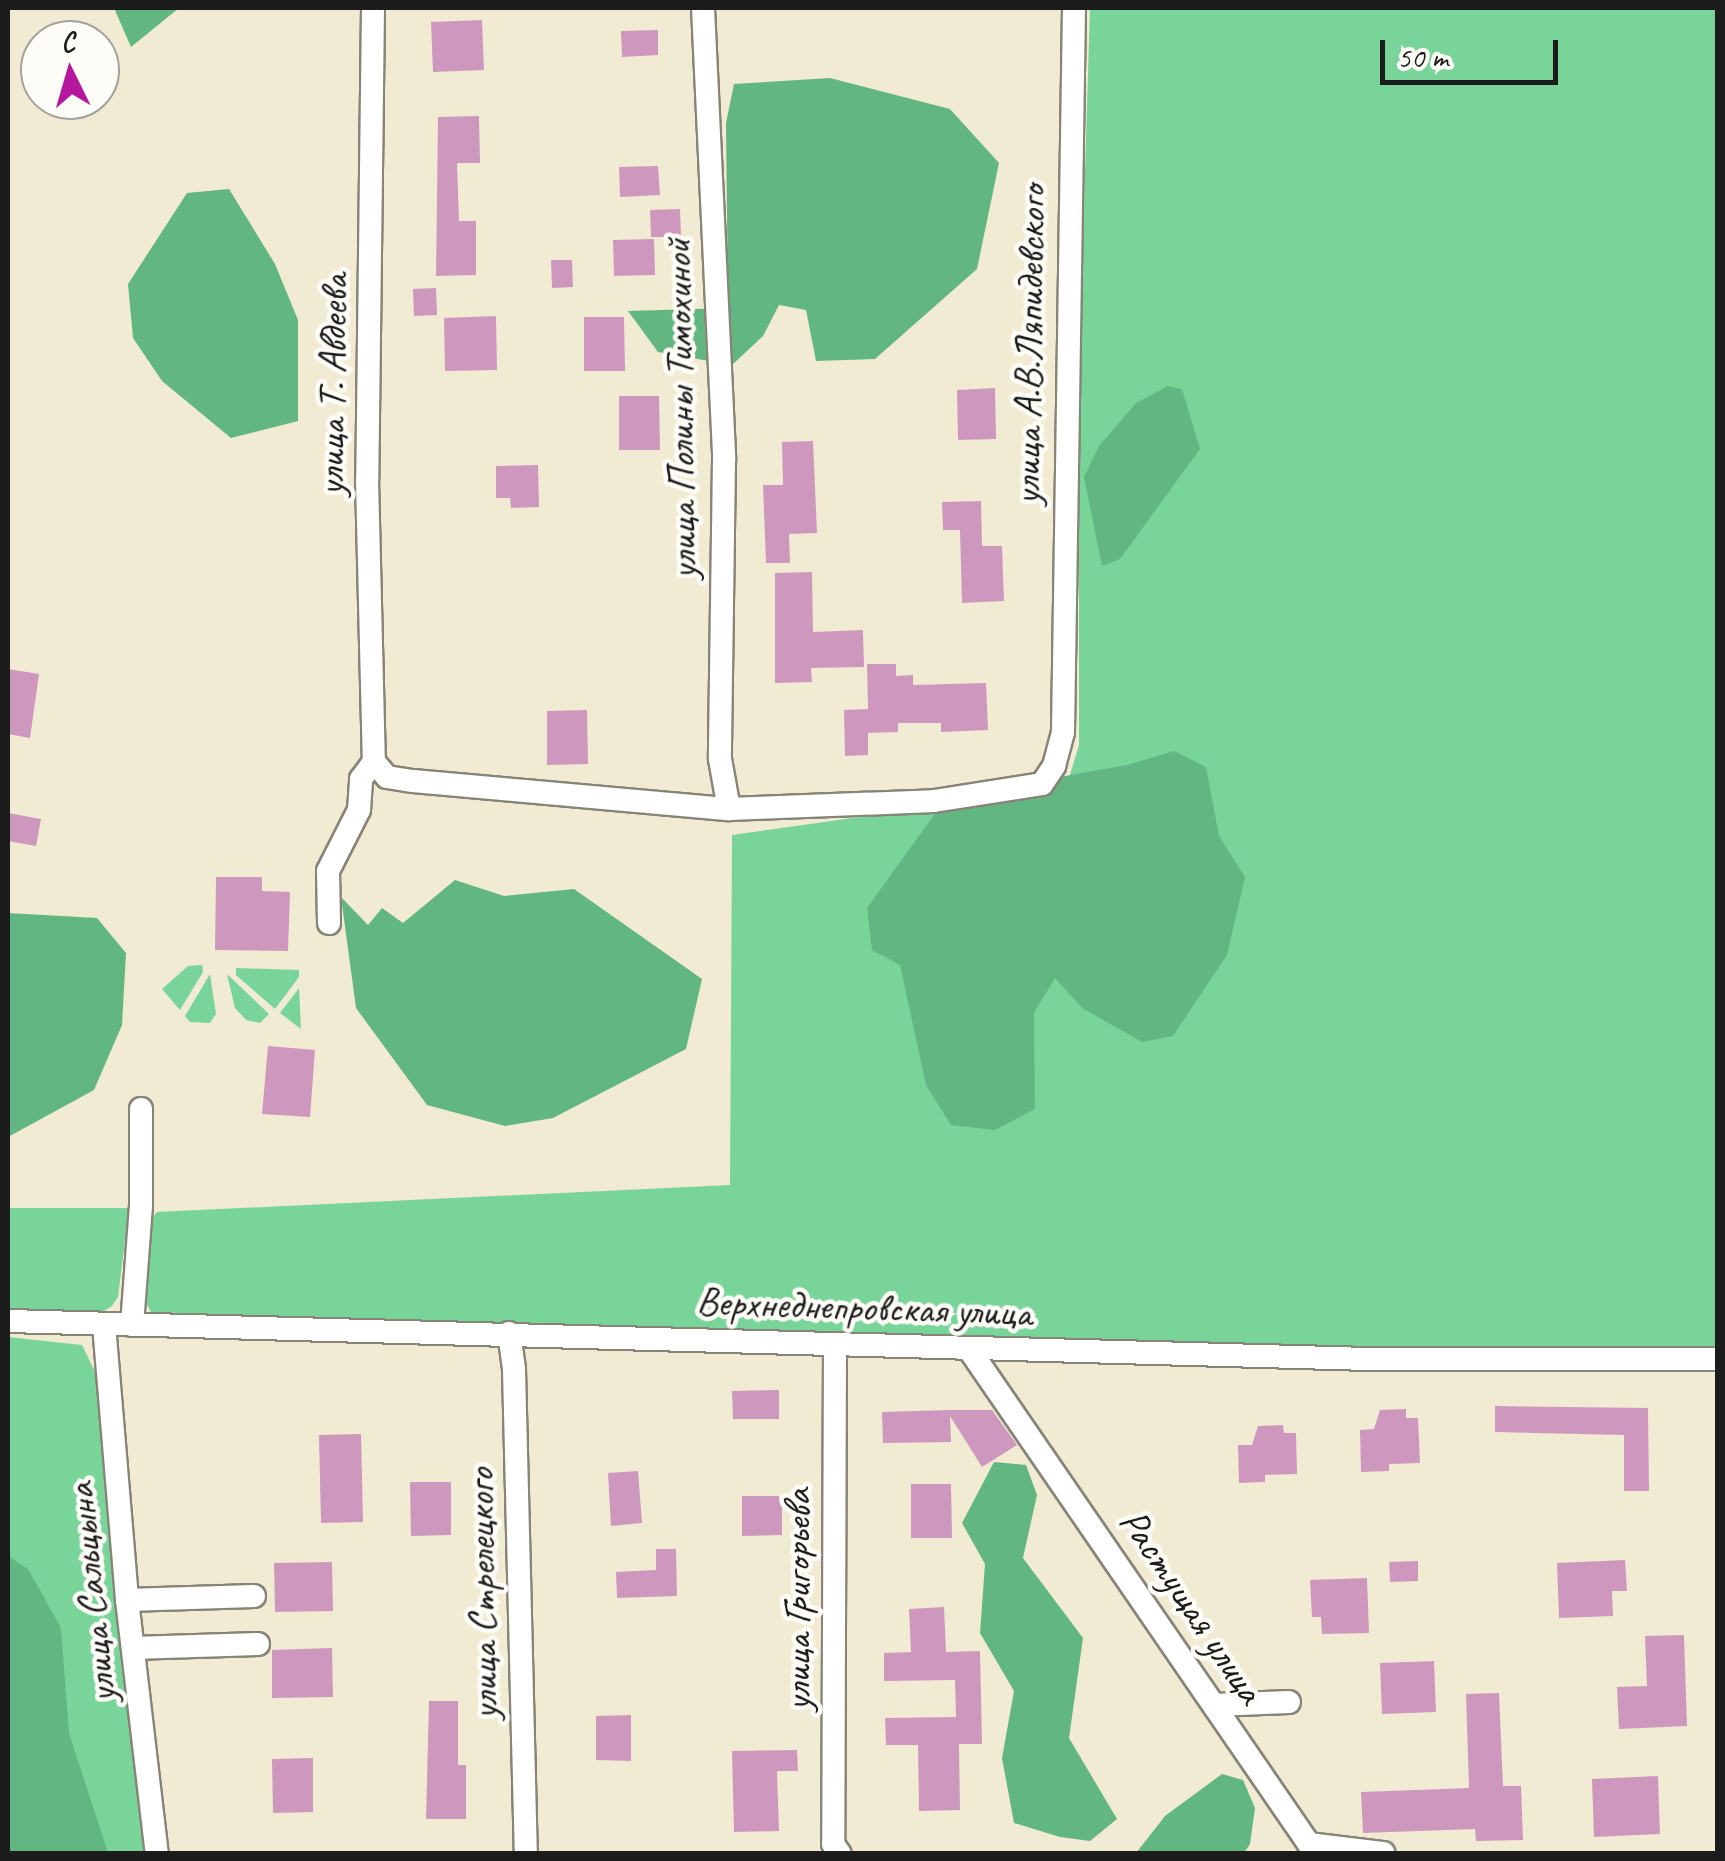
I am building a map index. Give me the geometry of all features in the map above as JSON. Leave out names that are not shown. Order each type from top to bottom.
[{"type":"street","name":"улица Т. Авдеева","points":[[329,923],[328,871],[360,810],[362,779],[374,762],[366,480],[374,8]]},
{"type":"street","name":"улица Полины Тимохиной","points":[[704,8],[724,460],[720,759],[730,808]]},
{"type":"street","name":"улица А.В.Ляпидевского","points":[[730,808],[934,801],[1042,784],[1054,766],[1062,732],[1074,8]]},
{"type":"street","points":[[374,762],[387,777],[413,781],[730,808]]},
{"type":"street","points":[[132,1326],[141,1206],[141,1110]]},
{"type":"street","name":"Верхнеднепровская улица","points":[[8,1321],[1367,1359],[1718,1359]]},
{"type":"street","name":"улица Сальцына","points":[[104,1326],[127,1600],[157,1854]]},
{"type":"street","name":"улица Стрелецкого","points":[[509,1333],[514,1370],[526,1854]]},
{"type":"street","name":"улица Григорьева","points":[[834,1345],[833,1844],[840,1854]]},
{"type":"street","name":"Растущая улица","points":[[969,1349],[1310,1844],[1383,1852]]},
{"type":"street","points":[[127,1600],[254,1596]]},
{"type":"street","points":[[133,1648],[258,1644]]},
{"type":"street","points":[[1214,1705],[1289,1702]]},
{"type":"green space","points":[[114,8],[179,8],[131,47]]},
{"type":"green space","points":[[1090,8],[1717,8],[1717,1351],[1556,1346],[1153,1347],[151,1312],[143,1297],[148,1223],[157,1212],[730,1185],[732,835],[1066,788],[1079,745],[1079,367]]},
{"type":"green space","points":[[830,78],[950,109],[999,163],[977,269],[875,359],[816,361],[806,310],[779,305],[763,336],[732,365],[658,352],[628,311],[728,308],[726,123],[734,84]]},
{"type":"green space","points":[[229,189],[275,264],[298,320],[298,421],[231,438],[162,381],[133,338],[128,284],[187,193]]},
{"type":"green space","points":[[1168,386],[1182,389],[1200,449],[1120,559],[1102,566],[1084,477],[1099,446],[1136,403]]},
{"type":"green space","points":[[1174,751],[1206,767],[1219,836],[1245,877],[1227,955],[1173,1036],[1142,1042],[1082,1008],[1055,978],[1034,1013],[1035,1109],[995,1130],[951,1125],[926,1085],[900,965],[872,950],[867,908],[934,815],[1003,787],[1127,765]]},
{"type":"green space","points":[[455,880],[504,896],[574,889],[702,979],[686,1049],[553,1118],[505,1126],[427,1105],[356,1008],[341,897],[368,925],[382,908],[403,923]]},
{"type":"green space","points":[[8,913],[97,918],[126,953],[122,1025],[94,1090],[8,1137]]},
{"type":"green space","points":[[202,965],[203,972],[180,1010],[162,989],[188,966]]},
{"type":"green space","points":[[236,968],[299,970],[299,977],[275,1009],[236,975]]},
{"type":"green space","points":[[210,974],[216,1014],[210,1023],[190,1022],[185,1016]]},
{"type":"green space","points":[[227,974],[269,1014],[260,1023],[246,1020],[235,1008]]},
{"type":"green space","points":[[299,988],[301,1029],[280,1013]]},
{"type":"green space","points":[[8,1208],[129,1208],[118,1297],[112,1306],[101,1313],[8,1308]]},
{"type":"green space","points":[[8,1337],[82,1345],[96,1374],[145,1853],[8,1854]]},
{"type":"green space","points":[[994,1462],[1026,1465],[1037,1495],[1023,1558],[1083,1638],[1069,1738],[1117,1819],[1090,1841],[1060,1837],[1014,1823],[1002,1758],[1014,1691],[980,1633],[985,1564],[962,1523]]},
{"type":"green space","points":[[8,1556],[28,1569],[61,1628],[69,1733],[108,1853],[8,1853]]},
{"type":"green space","points":[[1222,1774],[1243,1780],[1255,1808],[1250,1844],[1244,1853],[1136,1853],[1165,1816]]},
{"type":"building","points":[[482,20],[484,70],[433,72],[431,22]]},
{"type":"building","points":[[658,30],[658,55],[622,57],[621,31]]},
{"type":"building","points":[[479,116],[480,163],[457,163],[459,221],[476,221],[476,275],[436,276],[438,117]]},
{"type":"building","points":[[658,166],[660,195],[620,197],[619,167]]},
{"type":"building","points":[[680,209],[681,237],[651,237],[650,210]]},
{"type":"building","points":[[654,239],[655,275],[614,276],[613,240]]},
{"type":"building","points":[[551,260],[572,260],[573,287],[552,288]]},
{"type":"building","points":[[436,288],[437,315],[414,316],[413,289]]},
{"type":"building","points":[[496,316],[497,370],[445,371],[444,318]]},
{"type":"building","points":[[584,317],[624,317],[625,371],[584,371]]},
{"type":"building","points":[[995,388],[996,439],[958,440],[957,390]]},
{"type":"building","points":[[619,396],[659,396],[660,450],[619,450]]},
{"type":"building","points":[[813,441],[817,533],[789,534],[790,563],[766,563],[763,485],[783,485],[782,442]]},
{"type":"building","points":[[538,465],[539,507],[511,508],[510,498],[496,498],[496,466]]},
{"type":"building","points":[[981,501],[982,546],[1002,546],[1004,601],[962,603],[960,530],[943,530],[942,502]]},
{"type":"building","points":[[812,572],[813,632],[863,630],[864,667],[811,668],[812,682],[775,683],[775,573]]},
{"type":"building","points":[[867,664],[896,664],[896,676],[913,675],[913,685],[986,683],[988,730],[941,732],[941,723],[898,723],[898,732],[868,733],[868,755],[845,756],[844,710],[868,709]]},
{"type":"building","points":[[8,669],[39,674],[30,738],[8,734]]},
{"type":"building","points":[[587,710],[588,764],[547,765],[547,711]]},
{"type":"building","points":[[8,813],[41,819],[36,846],[8,841]]},
{"type":"building","points":[[216,877],[262,877],[262,891],[290,892],[288,951],[215,950]]},
{"type":"building","points":[[268,1046],[315,1050],[310,1117],[262,1114]]},
{"type":"building","points":[[779,1390],[779,1419],[733,1419],[732,1391]]},
{"type":"building","points":[[1495,1406],[1648,1408],[1649,1491],[1624,1491],[1624,1435],[1495,1432]]},
{"type":"building","points":[[1406,1409],[1406,1418],[1418,1418],[1420,1463],[1389,1464],[1389,1471],[1361,1472],[1360,1430],[1374,1429],[1380,1410]]},
{"type":"building","points":[[992,1410],[1017,1445],[982,1467],[950,1416],[951,1442],[883,1443],[882,1412]]},
{"type":"building","points":[[1283,1425],[1284,1433],[1296,1433],[1297,1474],[1265,1475],[1265,1482],[1239,1483],[1238,1445],[1252,1445],[1258,1426]]},
{"type":"building","points":[[361,1434],[363,1522],[321,1523],[319,1435]]},
{"type":"building","points":[[638,1471],[642,1523],[611,1526],[608,1473]]},
{"type":"building","points":[[410,1482],[451,1482],[451,1535],[411,1536]]},
{"type":"building","points":[[911,1484],[951,1484],[952,1538],[911,1538]]},
{"type":"building","points":[[742,1496],[782,1496],[782,1535],[742,1536]]},
{"type":"building","points":[[656,1549],[676,1549],[677,1596],[617,1598],[616,1572],[656,1570]]},
{"type":"building","points":[[1625,1560],[1627,1591],[1612,1591],[1613,1616],[1559,1618],[1557,1563]]},
{"type":"building","points":[[1418,1561],[1418,1581],[1390,1582],[1389,1562]]},
{"type":"building","points":[[332,1562],[333,1611],[275,1612],[274,1563]]},
{"type":"building","points":[[1367,1578],[1369,1633],[1322,1634],[1321,1617],[1312,1617],[1310,1580]]},
{"type":"building","points":[[944,1607],[946,1652],[980,1651],[982,1744],[959,1744],[960,1810],[919,1811],[918,1745],[886,1745],[885,1718],[956,1717],[955,1680],[884,1681],[884,1653],[911,1652],[909,1609]]},
{"type":"building","points":[[1684,1635],[1687,1726],[1619,1729],[1617,1687],[1647,1686],[1645,1636]]},
{"type":"building","points":[[332,1648],[333,1697],[272,1698],[272,1650]]},
{"type":"building","points":[[1434,1661],[1436,1712],[1382,1714],[1380,1663]]},
{"type":"building","points":[[1499,1693],[1503,1786],[1521,1786],[1523,1840],[1476,1841],[1475,1829],[1363,1833],[1361,1792],[1469,1788],[1466,1694]]},
{"type":"building","points":[[429,1701],[458,1701],[458,1765],[466,1765],[466,1819],[426,1819]]},
{"type":"building","points":[[631,1715],[631,1761],[596,1760],[596,1716]]},
{"type":"building","points":[[797,1750],[798,1771],[777,1771],[779,1831],[734,1832],[732,1751]]},
{"type":"building","points":[[313,1758],[313,1812],[273,1813],[272,1759]]},
{"type":"building","points":[[1658,1776],[1660,1834],[1594,1837],[1592,1779]]}]
